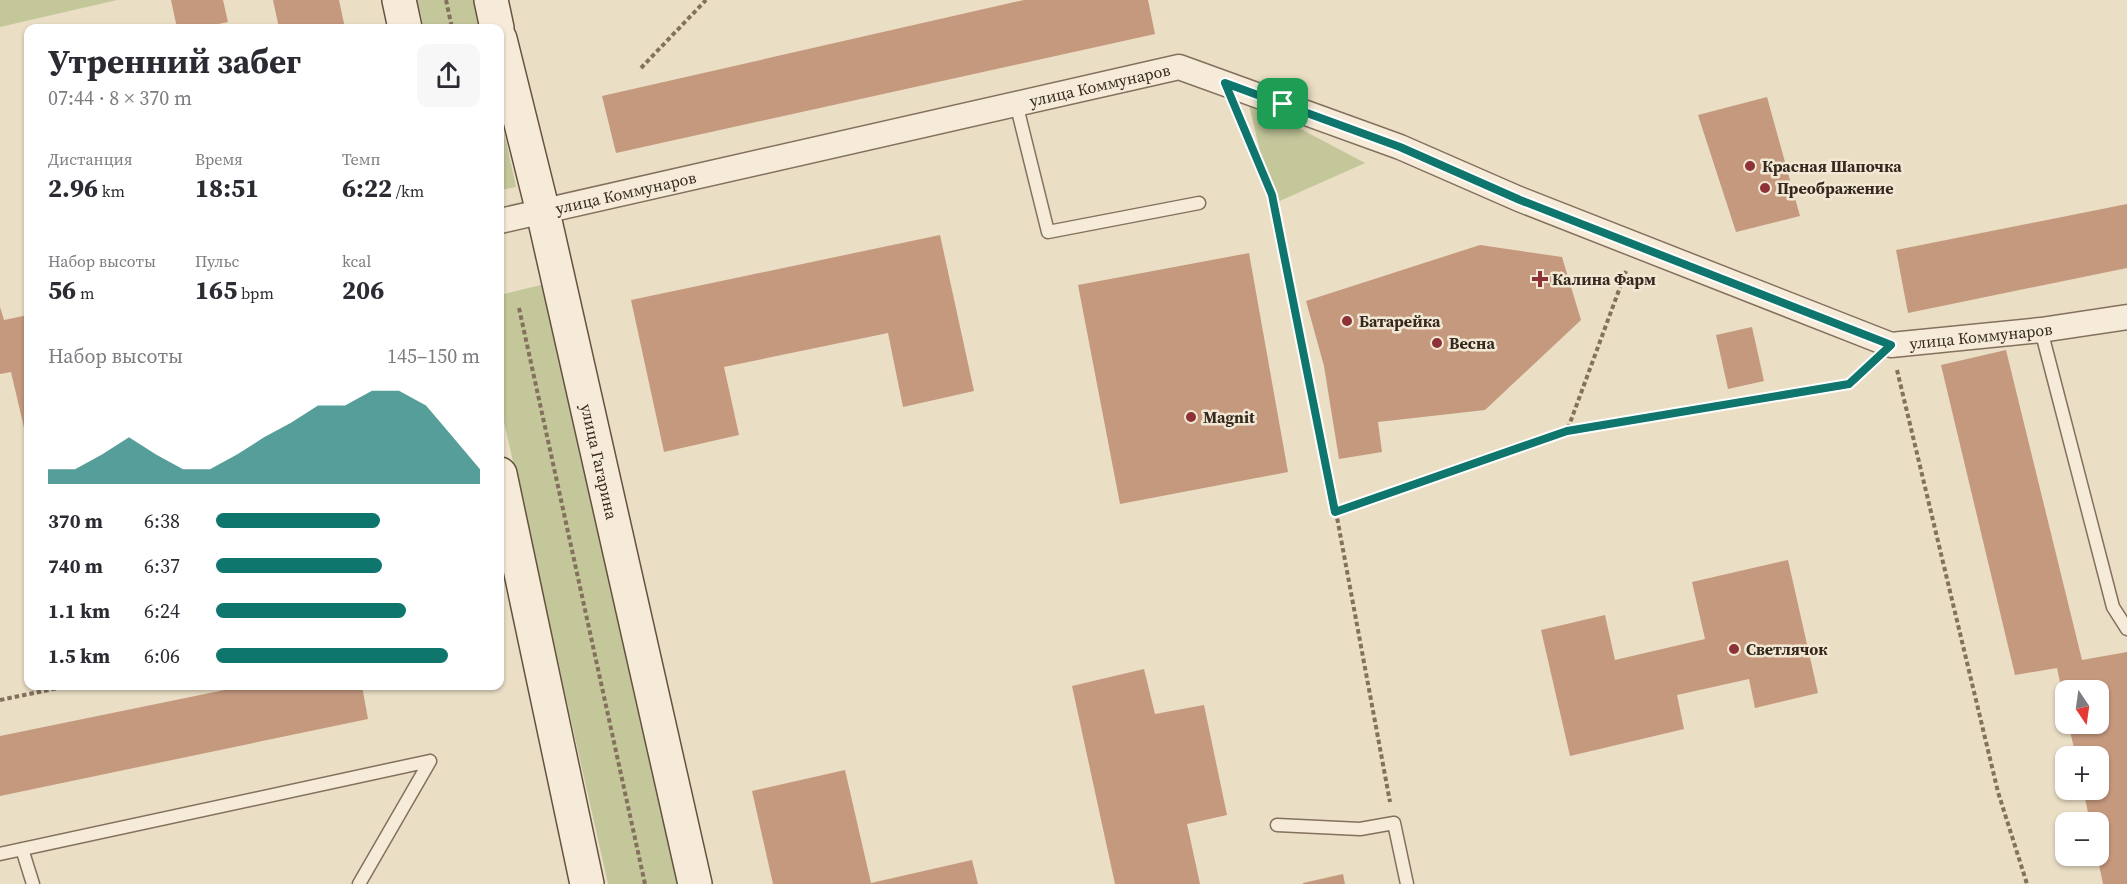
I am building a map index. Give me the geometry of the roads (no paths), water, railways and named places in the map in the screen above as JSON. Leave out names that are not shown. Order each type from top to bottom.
[{"type":"street","points":[[399,0],[404,24]]},
{"type":"street","points":[[491,0],[496,24]]},
{"type":"street","name":"улица Гагарина","points":[[504,55],[543,212],[695,884]]},
{"type":"street","name":"улица Коммунаров","points":[[504,220],[1179,67],[1400,147],[1520,200],[1891,345],[2041,330],[2127,316]]},
{"type":"street","points":[[504,493],[587,884]]},
{"type":"lane","points":[[1016,103],[1048,232],[1199,203]]},
{"type":"lane","points":[[2041,330],[2113,607],[2127,629]]},
{"type":"lane","points":[[0,854],[430,761],[359,884]]},
{"type":"lane","points":[[1276,825],[1360,829],[1394,823],[1407,884]]},
{"type":"lane","points":[[22,849],[33,884]]},
{"type":"place","name":"Красная Шапочка","points":[[1750,166]]},
{"type":"place","name":"Преображение","points":[[1765,188]]},
{"type":"place","name":"Калина Фарм","points":[[1540,279]]},
{"type":"place","name":"Батарейка","points":[[1347,321]]},
{"type":"place","name":"Весна","points":[[1437,343]]},
{"type":"place","name":"Magnit","points":[[1191,417]]},
{"type":"place","name":"Светлячок","points":[[1734,649]]}]
